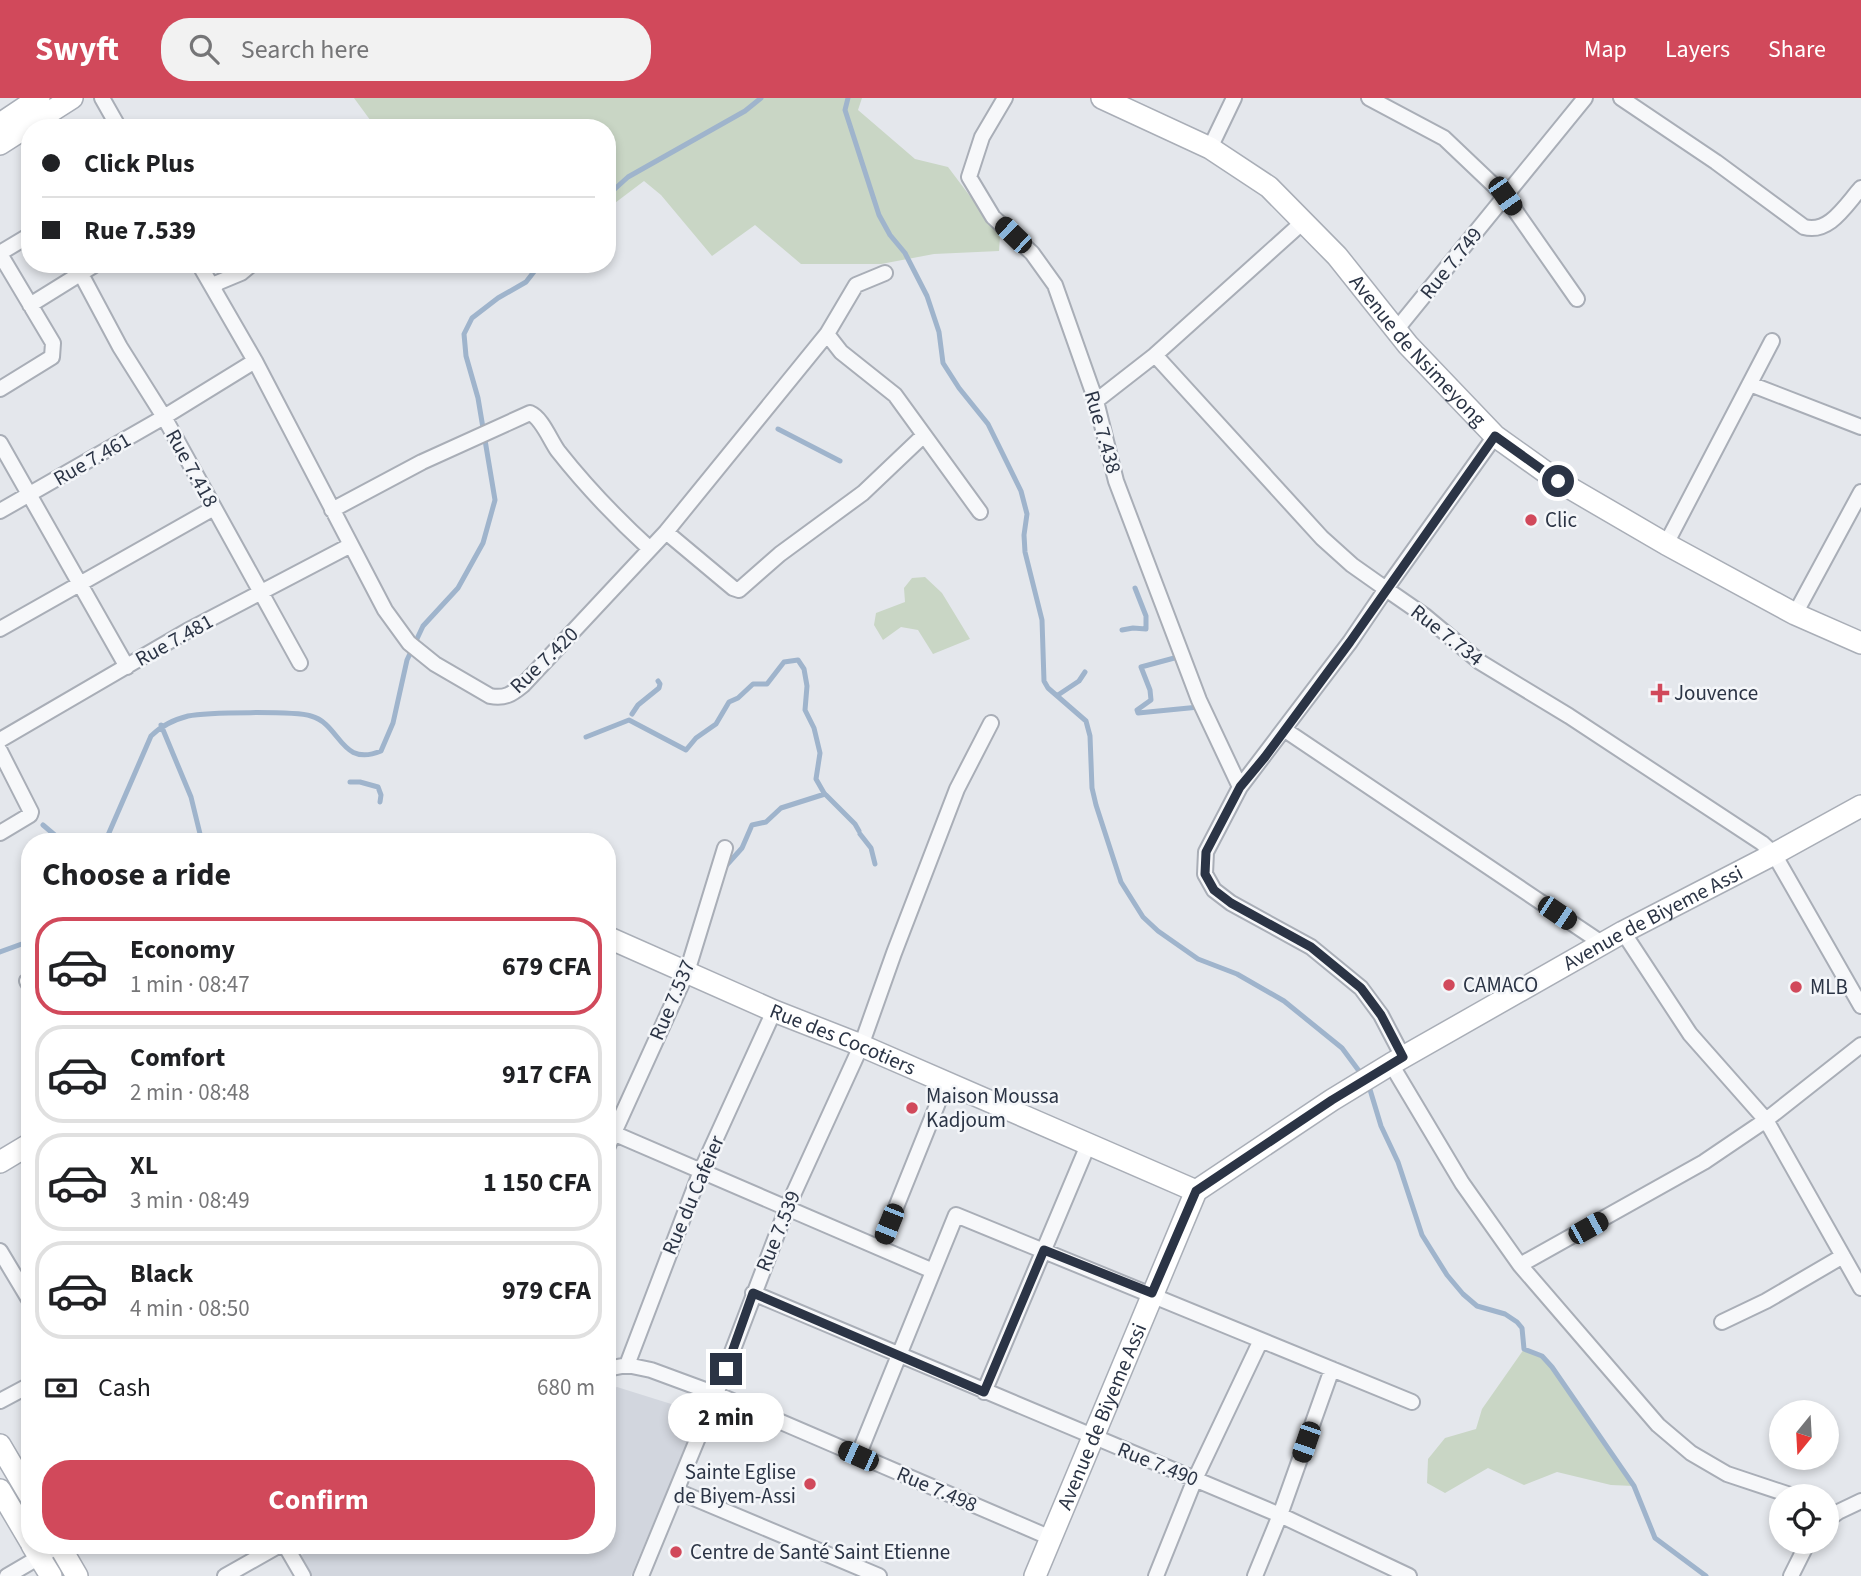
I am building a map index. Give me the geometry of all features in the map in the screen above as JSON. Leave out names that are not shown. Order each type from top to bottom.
[{"type":"main road","points":[[0,124],[39,98]]},
{"type":"main road","points":[[39,119],[72,98]]},
{"type":"main road","name":"Avenue de Nsimeyong","points":[[1102,98],[1210,148],[1269,187],[1337,256],[1396,330],[1495,436],[1558,481],[1667,544],[1795,614],[1861,643]]},
{"type":"main road","points":[[0,144],[21,131]]},
{"type":"main road","name":"Avenue de Biyeme Assi","points":[[1035,1576],[1196,1191],[1397,1060],[1623,932],[1861,806]]},
{"type":"main road","name":"Rue des Cocotiers","points":[[616,941],[1196,1191]]},
{"type":"main road","points":[[0,1162],[21,1149]]},
{"type":"main road","points":[[0,1445],[21,1481]]},
{"type":"main road","points":[[0,1490],[21,1526]]},
{"type":"main road","points":[[38,1554],[51,1576]]},
{"type":"main road","points":[[64,1554],[77,1576]]},
{"type":"street","points":[[102,98],[114,119]]},
{"type":"street","name":"Rue 7.438","points":[[1005,98],[982,137],[969,177],[993,217],[1031,253],[1055,285],[1096,401],[1116,481],[1199,700],[1240,787]]},
{"type":"street","points":[[1210,148],[1234,98]]},
{"type":"street","points":[[1369,98],[1444,138],[1505,196],[1577,299]]},
{"type":"street","name":"Rue 7.749","points":[[1396,330],[1586,98]]},
{"type":"street","points":[[1622,98],[1716,162],[1804,227],[1814,230],[1824,228],[1861,188]]},
{"type":"street","points":[[1096,401],[1155,355],[1304,221]]},
{"type":"street","points":[[0,389],[52,357],[54,350],[53,343],[0,254],[21,241]]},
{"type":"street","name":"Rue 7.420","points":[[204,273],[255,361],[385,610],[414,646],[435,664],[490,696],[500,698],[510,695],[534,674],[666,533],[827,334],[856,285],[884,273]]},
{"type":"street","points":[[214,290],[217,283],[241,273]]},
{"type":"street","points":[[30,305],[81,274]]},
{"type":"street","name":"Rue 7.418","points":[[81,274],[120,347],[164,417],[300,663]]},
{"type":"street","points":[[827,334],[841,352],[894,395],[980,512]]},
{"type":"street","points":[[1667,544],[1772,341]]},
{"type":"street","name":"Rue 7.734","points":[[1155,355],[1322,538],[1352,565],[1424,616],[1480,662],[1569,716],[1724,817],[1774,854],[1861,1006]]},
{"type":"street","name":"Rue 7.461","points":[[0,511],[164,417],[255,361]]},
{"type":"street","points":[[1750,384],[1861,427]]},
{"type":"street","points":[[332,509],[422,462],[530,412],[535,415],[548,437],[589,490],[650,550]]},
{"type":"street","points":[[666,533],[733,588],[740,590],[780,554],[863,493],[924,435]]},
{"type":"street","points":[[1495,436],[1285,730],[1240,787],[1206,852],[1205,874],[1214,890],[1231,903],[1311,947],[1361,988],[1381,1015],[1397,1060],[1462,1183],[1520,1265],[1658,1425],[1691,1453],[1727,1474],[1769,1488]]},
{"type":"street","points":[[0,443],[127,667]]},
{"type":"street","points":[[1795,614],[1861,492]]},
{"type":"street","points":[[0,629],[214,508]]},
{"type":"street","name":"Rue 7.481","points":[[0,740],[47,710],[187,631],[351,545]]},
{"type":"street","name":"Rue 7.539","points":[[641,1576],[716,1394],[787,1208],[861,1046],[957,789],[991,723]]},
{"type":"street","points":[[1285,730],[1603,944]]},
{"type":"street","points":[[0,751],[31,812],[0,834]]},
{"type":"street","name":"Rue 7.537","points":[[616,1121],[687,972],[725,848]]},
{"type":"street","points":[[1623,932],[1690,1034],[1766,1120],[1861,1288]]},
{"type":"street","name":"Rue du Cafeier","points":[[626,1365],[701,1171],[774,1011]]},
{"type":"street","points":[[1520,1265],[1695,1168],[1766,1120],[1861,1045]]},
{"type":"street","points":[[880,1247],[946,1083]]},
{"type":"street","points":[[616,1136],[933,1270]]},
{"type":"street","points":[[984,1392],[1088,1145]]},
{"type":"street","points":[[858,1456],[957,1214],[1412,1402]]},
{"type":"street","points":[[0,1251],[21,1276]]},
{"type":"street","points":[[1722,1322],[1766,1301],[1843,1256]]},
{"type":"street","name":"Rue 7.490","points":[[753,1293],[1280,1515],[1409,1576]]},
{"type":"street","points":[[1156,1576],[1195,1479],[1261,1340]]},
{"type":"street","points":[[616,1367],[626,1365]]},
{"type":"street","name":"Rue 7.498","points":[[626,1365],[651,1370],[716,1394],[1051,1538]]},
{"type":"street","points":[[1255,1576],[1280,1515],[1332,1369]]},
{"type":"street","points":[[0,1401],[21,1390]]},
{"type":"street","points":[[677,1491],[879,1576]]},
{"type":"street","points":[[1839,1510],[1861,1501]]},
{"type":"street","points":[[7,1576],[28,1554]]},
{"type":"street","points":[[225,1576],[266,1554]]},
{"type":"street","points":[[289,1554],[303,1576]]},
{"type":"street","points":[[1791,1576],[1802,1554]]},
{"type":"shaded area","points":[[616,1387],[700,1413],[631,1576],[305,1576],[295,1559],[304,1554],[616,1554]]},
{"type":"green space","points":[[354,98],[862,98],[858,110],[915,159],[948,167],[1000,236],[999,251],[934,254],[881,264],[801,264],[755,225],[712,256],[661,195],[644,181],[616,202],[616,119],[369,119]]},
{"type":"green space","points":[[925,577],[942,593],[970,639],[933,654],[918,630],[901,627],[883,640],[874,625],[876,613],[905,602],[904,588],[912,578]]},
{"type":"green space","points":[[1524,1349],[1542,1356],[1552,1367],[1634,1486],[1611,1485],[1557,1472],[1524,1485],[1488,1468],[1445,1493],[1427,1483],[1428,1459],[1445,1438],[1476,1429],[1482,1409]]},
{"type":"waterway","points":[[616,188],[628,177],[745,111],[761,98]]},
{"type":"waterway","points":[[848,98],[845,110],[879,215],[890,235],[905,253],[927,296],[939,332],[943,363],[988,424],[1021,491],[1027,514],[1025,552],[1042,620],[1044,681],[1048,688],[1086,721],[1090,736],[1092,788],[1121,882],[1143,917],[1158,931],[1198,959],[1237,974],[1284,1001],[1342,1048],[1362,1075]]},
{"type":"waterway","points":[[109,833],[151,736],[173,721],[198,715],[231,713],[302,714],[321,720],[349,750],[357,754],[367,755],[381,751],[393,723],[407,660],[423,626],[458,588],[483,543],[495,500],[464,334],[472,318],[498,298],[526,282],[533,273]]},
{"type":"waterway","points":[[778,429],[840,461]]},
{"type":"waterway","points":[[1122,630],[1146,629],[1146,616],[1135,588]]},
{"type":"waterway","points":[[1178,657],[1141,667],[1151,700],[1137,710],[1138,713],[1199,707]]},
{"type":"waterway","points":[[586,737],[629,720],[686,750],[696,738],[716,724],[729,702],[738,698],[753,684],[767,684],[784,662],[798,660],[804,669],[807,686],[805,710],[814,728],[820,753],[816,779],[824,793],[859,831]]},
{"type":"waterway","points":[[1058,695],[1079,681],[1085,672]]},
{"type":"waterway","points":[[632,714],[638,705],[659,688],[658,681]]},
{"type":"waterway","points":[[161,725],[191,797],[200,833]]},
{"type":"waterway","points":[[350,782],[378,787],[380,802]]},
{"type":"waterway","points":[[725,867],[742,848],[752,825],[766,822],[781,808],[825,794]]},
{"type":"waterway","points":[[43,825],[52,833]]},
{"type":"waterway","points":[[860,834],[871,848],[875,864]]},
{"type":"waterway","points":[[0,952],[21,944]]},
{"type":"waterway","points":[[1368,1083],[1381,1126],[1398,1162],[1422,1235],[1447,1275],[1477,1306],[1505,1314],[1517,1322],[1522,1328],[1524,1349],[1542,1356],[1552,1367],[1634,1486],[1655,1538],[1706,1576]]},
{"type":"place","name":"Clic","points":[[1531,520]]},
{"type":"place","name":"Jouvence","points":[[1660,693]]},
{"type":"place","name":"CAMACO","points":[[1449,985]]},
{"type":"place","name":"MLB","points":[[1796,987]]},
{"type":"place","name":"Maison Moussa Kadjoum","points":[[912,1108]]},
{"type":"place","name":"Sainte Eglise de Biyem-Assi","points":[[810,1484]]},
{"type":"place","name":"Centre de Santé Saint Etienne","points":[[676,1552]]},
{"type":"route","points":[[726,1369],[753,1293],[984,1392],[1044,1250],[1152,1293],[1196,1191],[1332,1100],[1403,1057],[1381,1015],[1361,988],[1311,947],[1231,903],[1214,890],[1205,874],[1206,852],[1240,787],[1350,642],[1495,436],[1558,481]]}]
